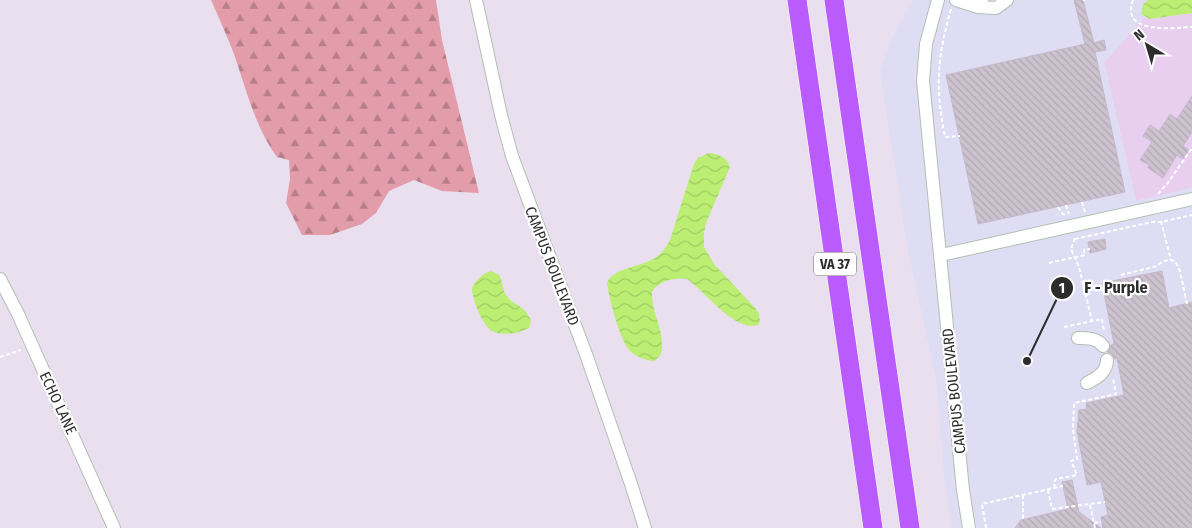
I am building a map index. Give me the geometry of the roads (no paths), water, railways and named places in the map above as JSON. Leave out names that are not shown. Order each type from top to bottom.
[{"type":"highway","name":"VA 37","points":[[797,0],[873,528]]},
{"type":"highway","name":"VA 37","points":[[834,0],[910,528]]},
{"type":"street","name":"CAMPUS BOULEVARD","points":[[476,0],[500,115],[513,162],[586,357],[645,528]]},
{"type":"street","name":"CAMPUS BOULEVARD","points":[[938,0],[926,44],[923,81],[948,343],[969,528]]},
{"type":"street","points":[[954,4],[980,4],[996,8],[1007,0]]},
{"type":"street","points":[[941,255],[1192,200]]},
{"type":"street","name":"ECHO LANE","points":[[0,279],[114,528]]},
{"type":"street","points":[[1078,338],[1091,338],[1104,342]]},
{"type":"street","points":[[1087,383],[1095,379],[1109,366]]},
{"type":"water","points":[[1148,0],[1192,0],[1192,13],[1150,19],[1141,14],[1143,5]]},
{"type":"water","points":[[709,153],[722,157],[730,167],[706,223],[704,247],[714,264],[756,309],[760,322],[758,325],[749,326],[739,323],[721,310],[687,279],[667,281],[658,285],[652,292],[652,300],[662,338],[661,354],[655,361],[638,357],[630,351],[622,338],[607,283],[615,274],[649,261],[664,250],[670,240],[694,164],[698,158]]},
{"type":"water","points":[[491,271],[499,275],[509,299],[526,311],[531,321],[529,328],[517,333],[502,334],[490,329],[482,319],[476,306],[472,288],[480,277]]},
{"type":"place","name":"F - Purple","points":[[1027,361]]}]
